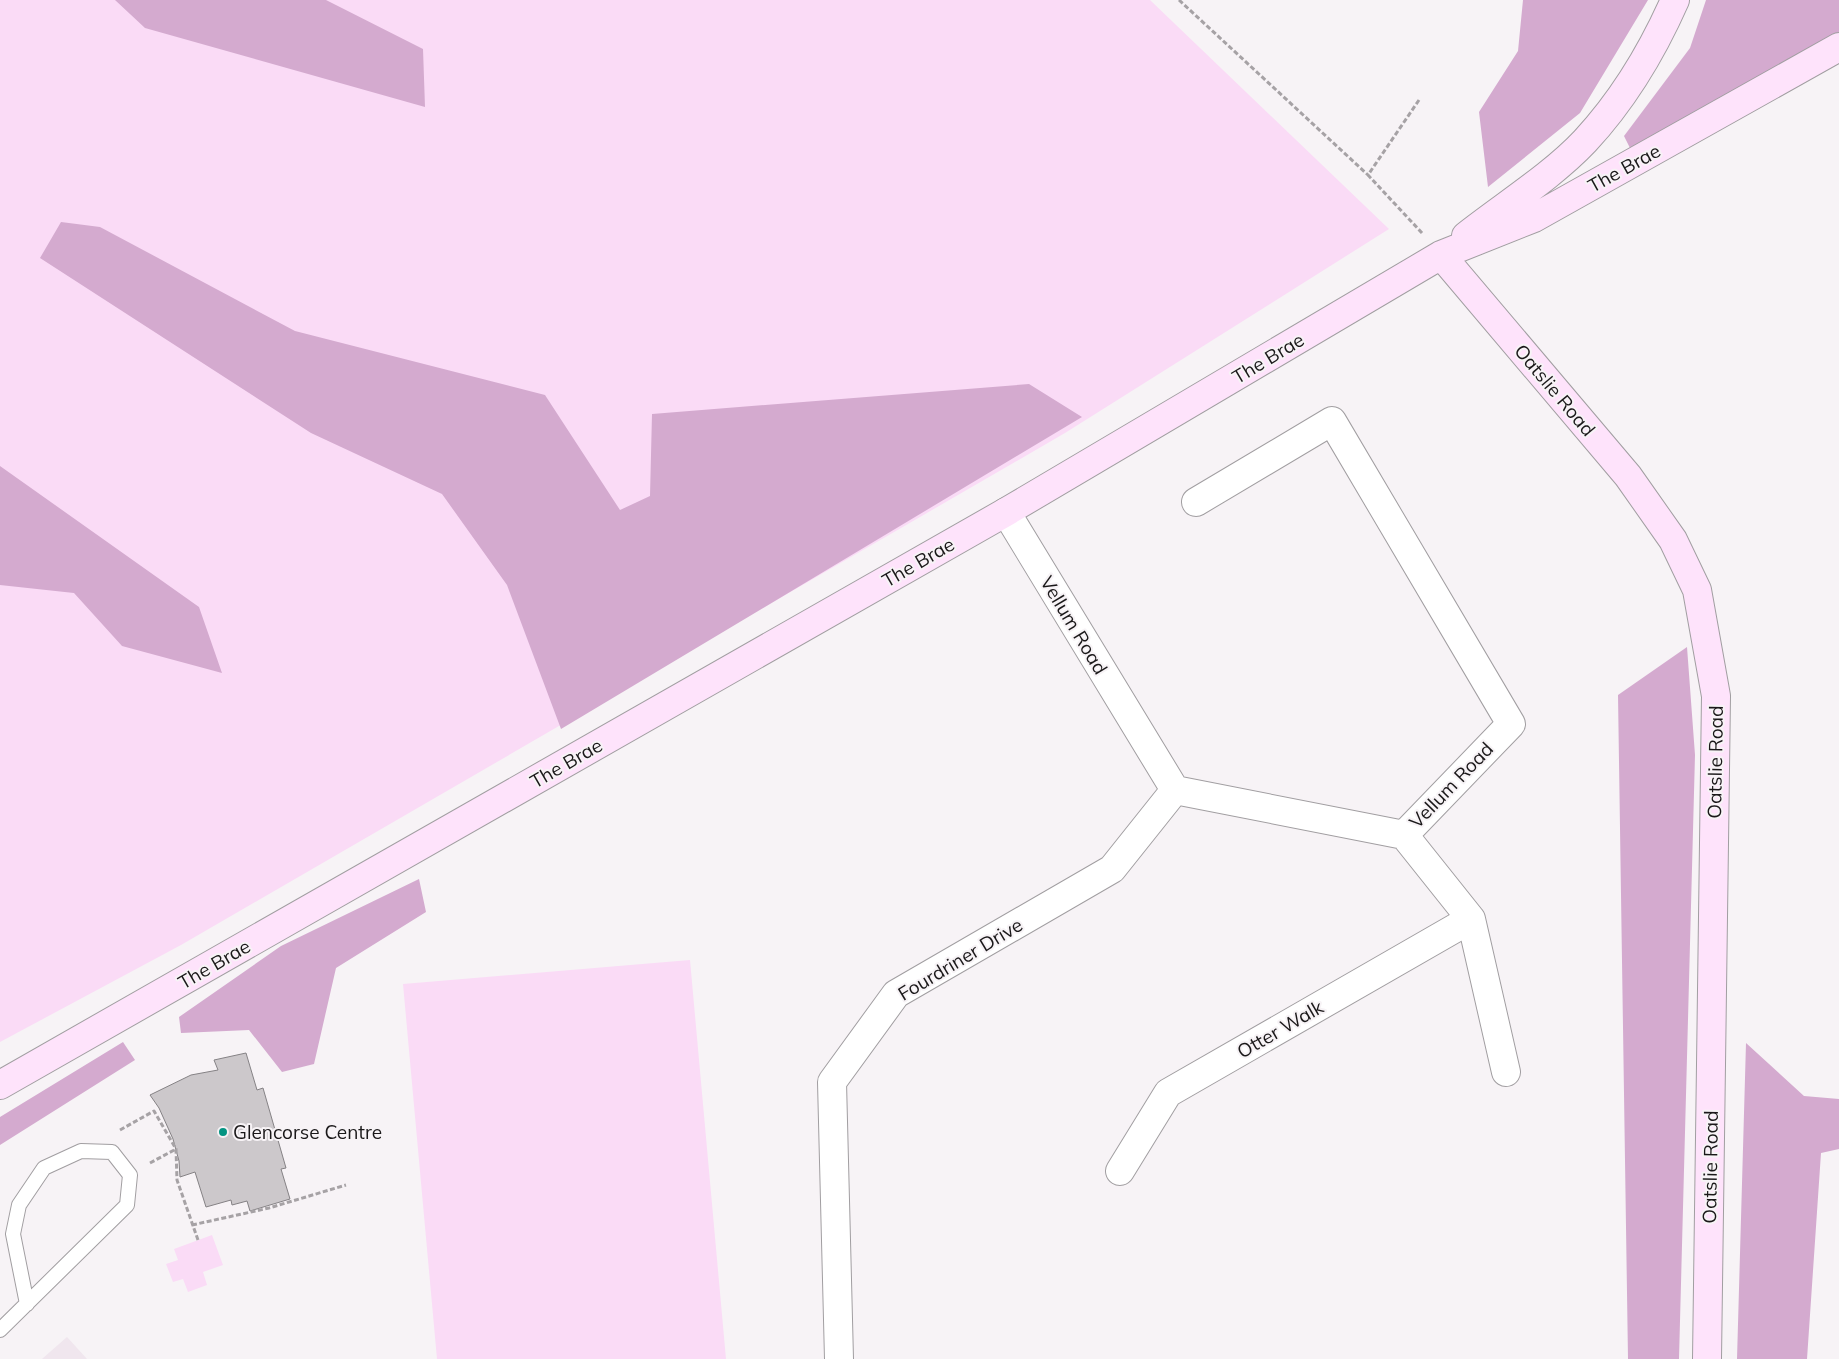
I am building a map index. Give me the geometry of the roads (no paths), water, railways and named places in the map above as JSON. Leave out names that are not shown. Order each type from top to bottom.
[{"type":"main road","points":[[1441,255],[1584,142],[1638,73],[1660,33],[1675,0]]},
{"type":"main road","name":"The Brae","points":[[0,1085],[1006,512],[1441,255],[1534,218],[1839,47]]},
{"type":"main road","name":"Oatslie Road","points":[[1441,255],[1628,476],[1673,540],[1697,590],[1716,696],[1707,1359]]},
{"type":"street","name":"Vellum Road","points":[[1006,512],[1175,790],[1404,835],[1511,724],[1332,420],[1196,502]]},
{"type":"street","name":"Fourdriner Drive","points":[[840,1359],[832,1082],[896,994],[1112,869],[1175,790]]},
{"type":"street","points":[[1404,835],[1471,919],[1506,1072]]},
{"type":"street","name":"Otter Walk","points":[[1120,1171],[1168,1093],[1471,919]]},
{"type":"lane","points":[[0,1330],[127,1204],[130,1175],[112,1152],[81,1151],[44,1168],[20,1205],[13,1234],[26,1304]]},
{"type":"place","name":"Glencorse Centre","points":[[223,1132]]}]
